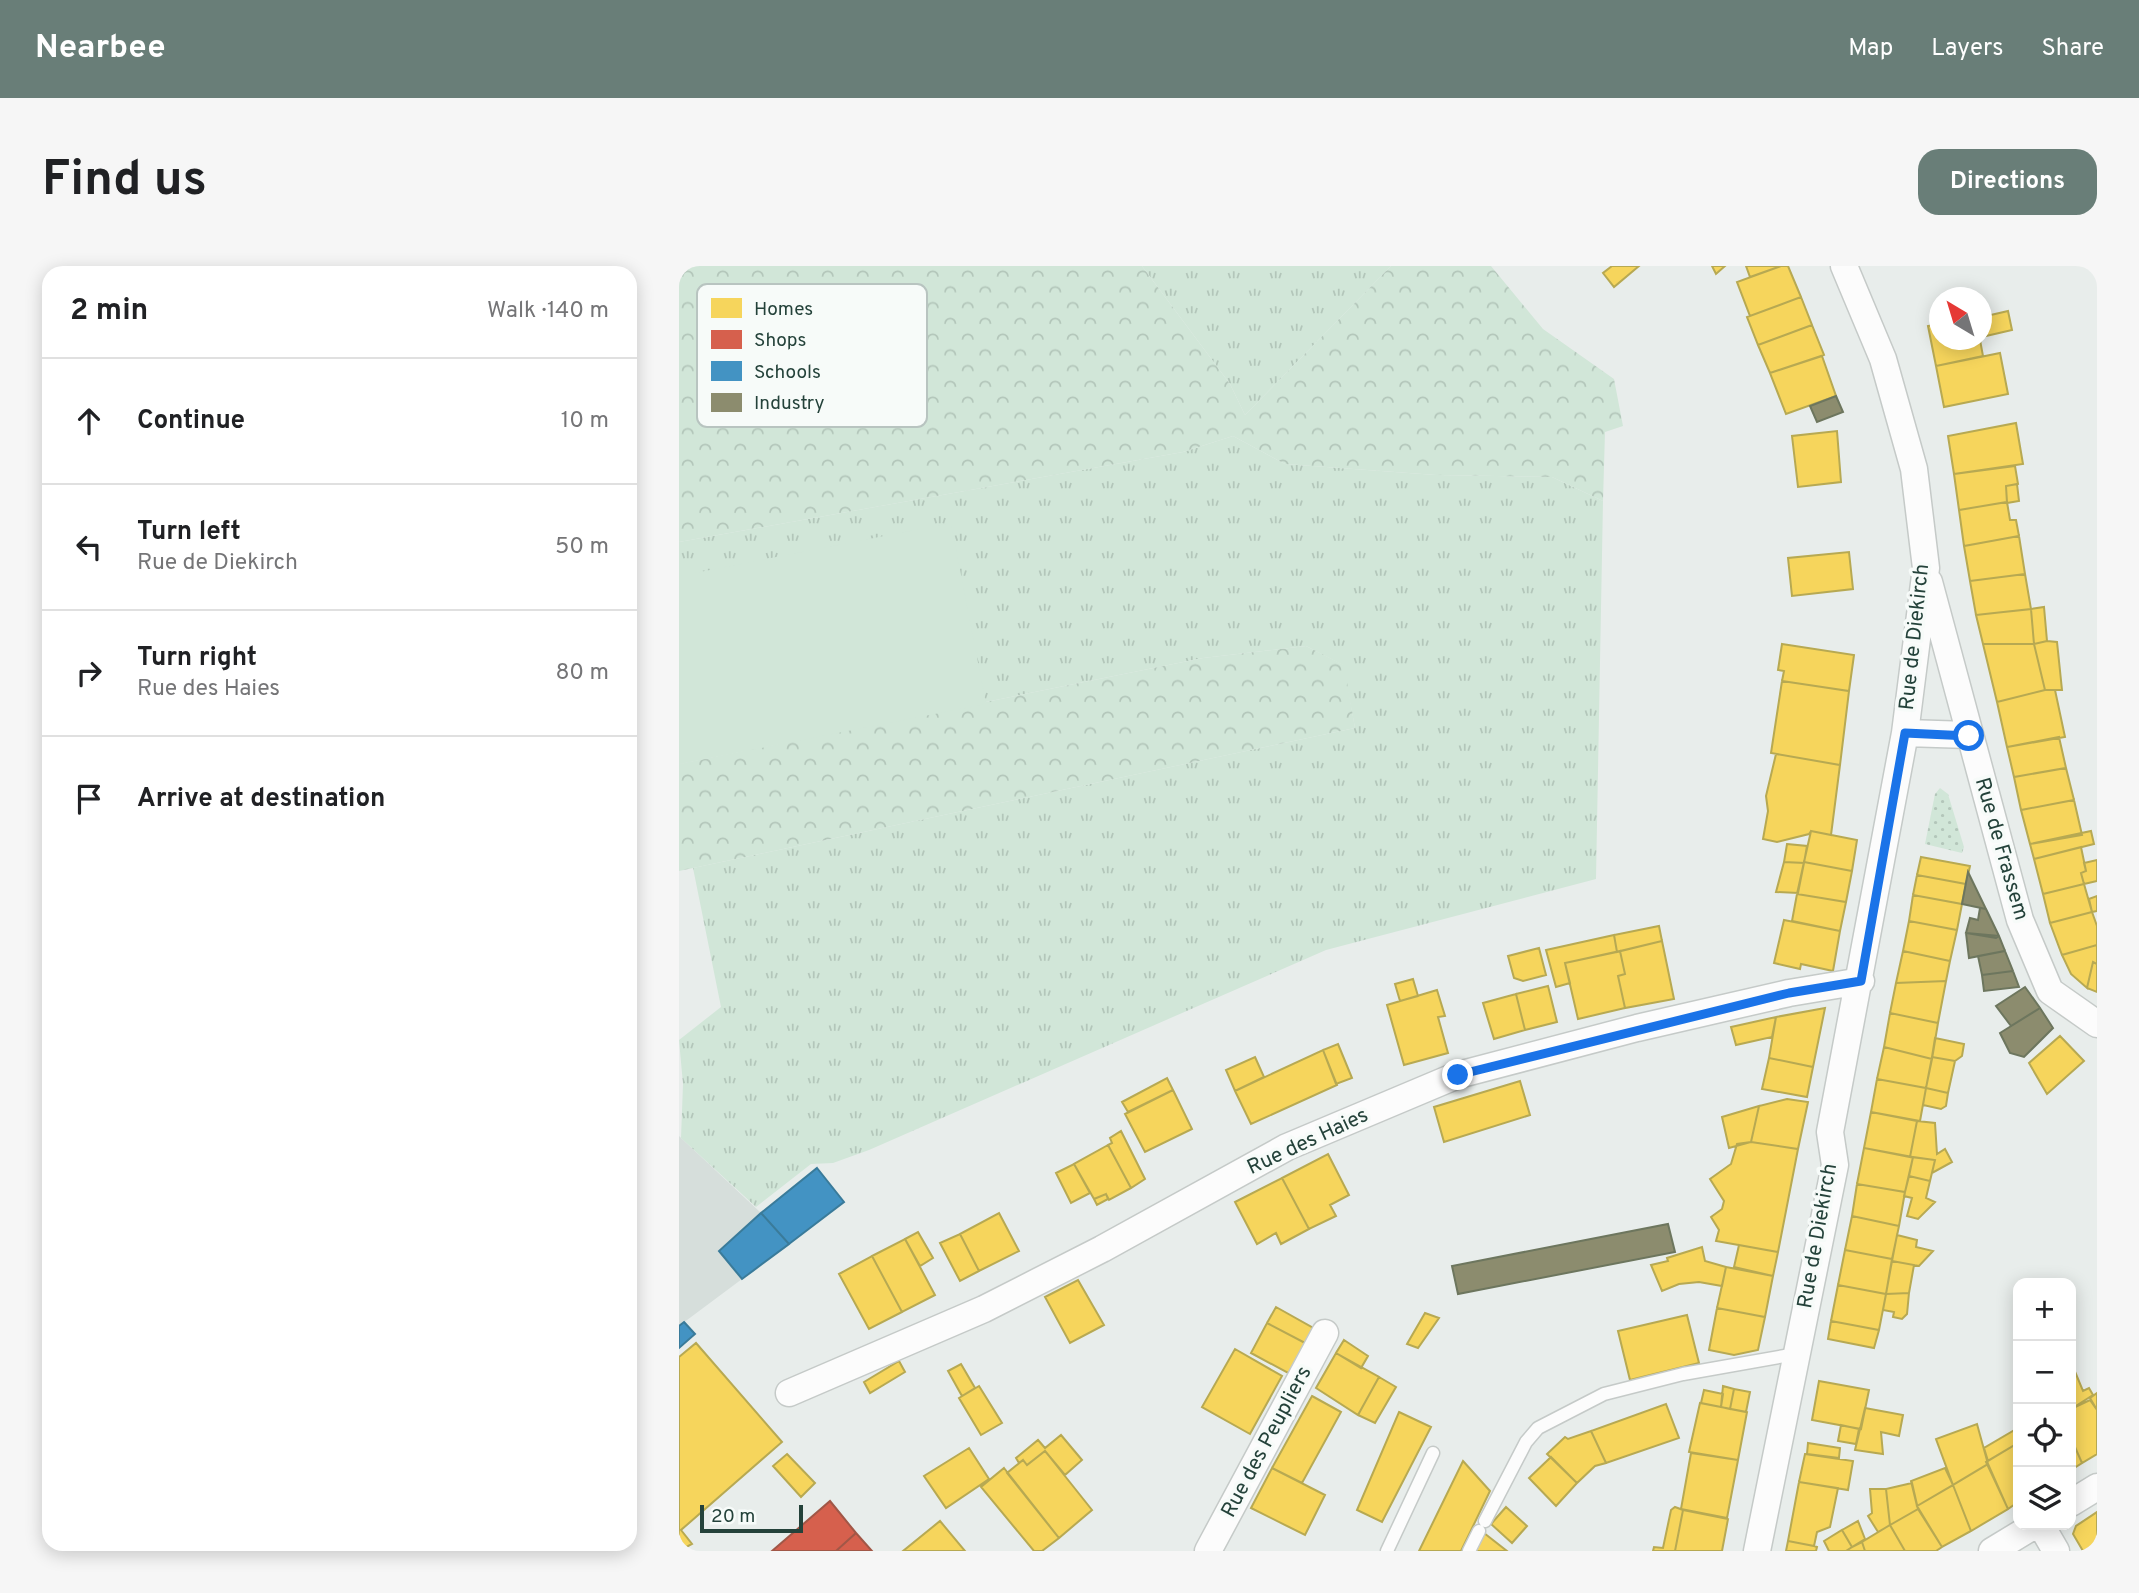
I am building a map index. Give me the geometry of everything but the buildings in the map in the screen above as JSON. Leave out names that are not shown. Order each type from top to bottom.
[{"type":"street","name":"Rue de Diekirch","points":[[1757,1551],[1835,1165],[1830,1132],[1861,981],[1905,733],[1926,568],[1914,469],[1883,359],[1845,266]]},
{"type":"street","name":"Rue de Frassem","points":[[1926,568],[2020,920],[2050,991],[2097,1024]]},
{"type":"street","points":[[1905,733],[1969,736]]},
{"type":"street","name":"Rue des Haies","points":[[789,1393],[984,1309],[1102,1249],[1287,1147],[1458,1075],[1776,996],[1861,981]]},
{"type":"street","name":"Rue des Peupliers","points":[[1208,1551],[1325,1333]]},
{"type":"street","points":[[2076,1500],[2097,1487]]},
{"type":"street","points":[[1992,1551],[2027,1530]]},
{"type":"street","points":[[2044,1530],[2056,1551]]},
{"type":"lane","points":[[1469,1551],[1526,1441],[1538,1428],[1604,1394],[1683,1374],[1796,1354]]},
{"type":"lane","points":[[1387,1551],[1433,1453]]},
{"type":"shaded area","points":[[679,1136],[761,1213],[789,1244],[679,1326]]},
{"type":"green space","points":[[679,266],[1142,266],[1230,384],[1245,415],[1391,266],[1491,266],[1543,329],[1614,379],[1623,426],[1605,432],[1603,501],[1552,477],[1436,475],[1285,464],[1233,436],[1183,452],[679,542]]},
{"type":"green space","points":[[1142,266],[1391,266],[1245,415],[1230,384]]},
{"type":"green space","points":[[1233,436],[1285,464],[1436,475],[1552,477],[1603,501],[1596,879],[1326,950],[869,1150],[833,1163],[811,1164],[756,1207],[681,1138],[683,1084],[679,1040],[721,1007],[693,868],[1355,728],[1343,665],[1306,646],[1203,658],[679,764],[679,542],[1183,452]]},
{"type":"green space","points":[[951,523],[986,704],[679,764],[679,576]]},
{"type":"green space","points":[[1306,646],[1344,665],[1355,728],[679,871],[679,764],[1203,658]]},
{"type":"green space","points":[[1940,788],[1948,794],[1964,847],[1962,853],[1925,844],[1935,794]]},
{"type":"route","points":[[1458,1075],[1637,1028],[1789,993],[1861,981],[1905,733],[1969,736]]}]
